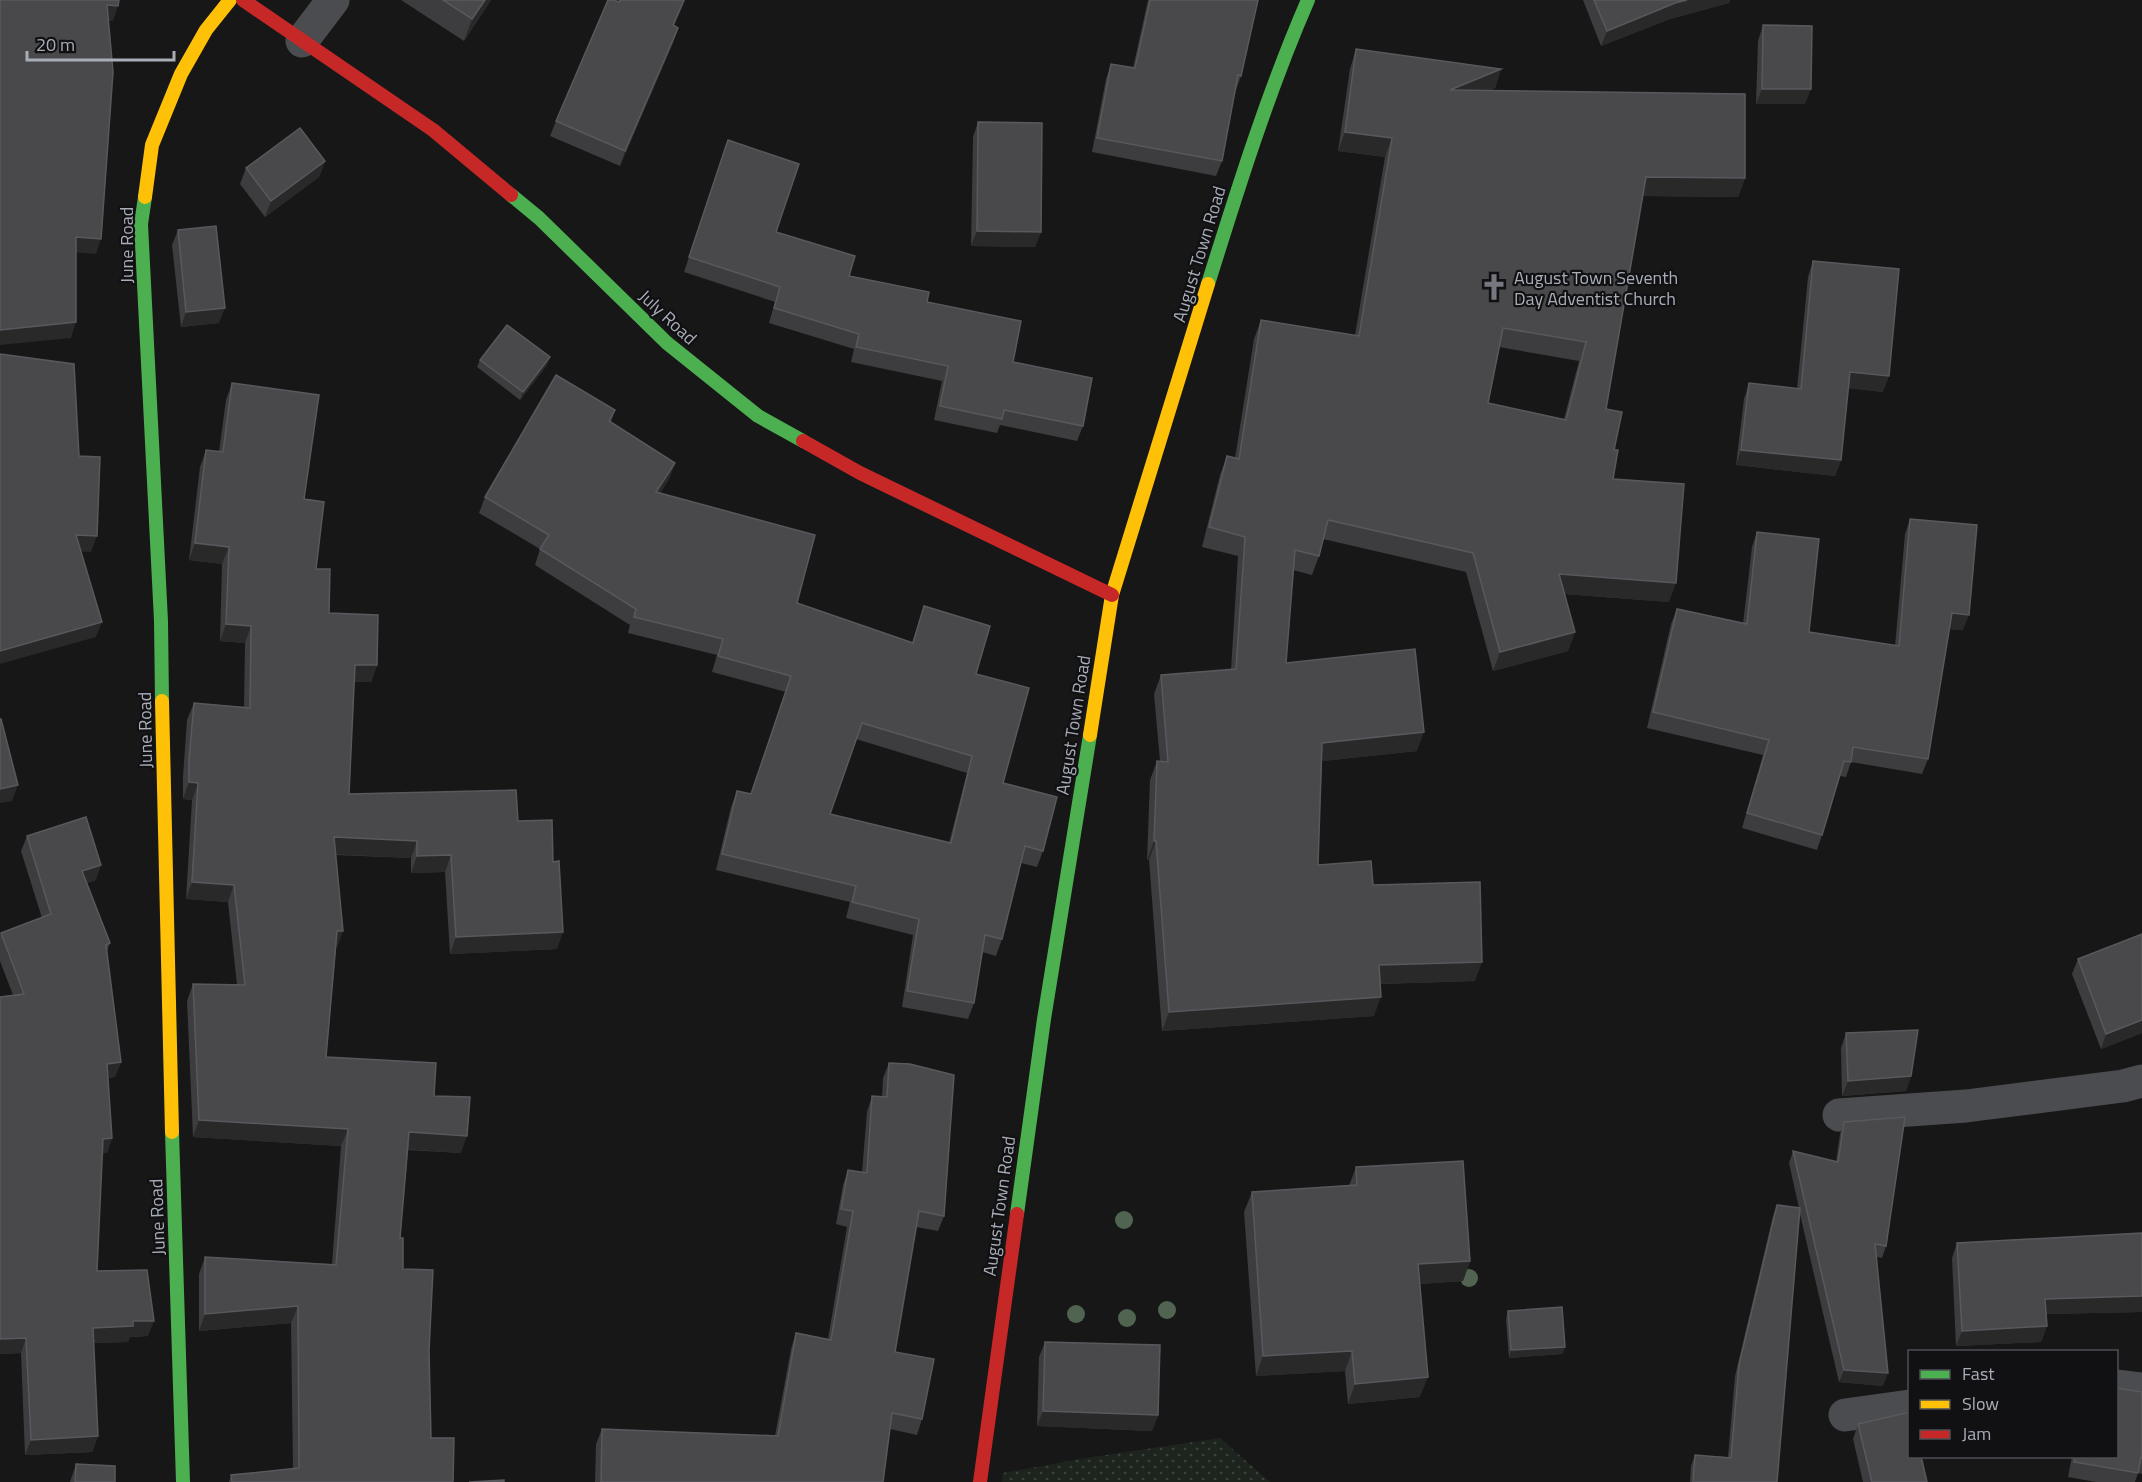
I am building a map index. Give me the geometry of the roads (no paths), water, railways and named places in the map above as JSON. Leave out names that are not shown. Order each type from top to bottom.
[{"type":"street","name":"June Road","points":[[183,1482],[168,971],[161,621],[141,224],[152,145],[181,74],[206,30],[230,0]]},
{"type":"street","name":"July Road","points":[[243,0],[433,130],[539,218],[667,343],[758,416],[860,473],[1112,595]]},
{"type":"street","points":[[302,41],[333,0]]},
{"type":"street","name":"August Town Road","points":[[980,1482],[1044,1019],[1112,595],[1235,196],[1288,46],[1308,0]]},
{"type":"street","points":[[1839,1115],[1966,1106],[2123,1086],[2142,1081]]},
{"type":"street","points":[[2118,1386],[2142,1389]]},
{"type":"street","points":[[1845,1415],[1908,1406]]},
{"type":"place","name":"August Town Seventh Day Adventist Church","points":[[1494,287]]}]
